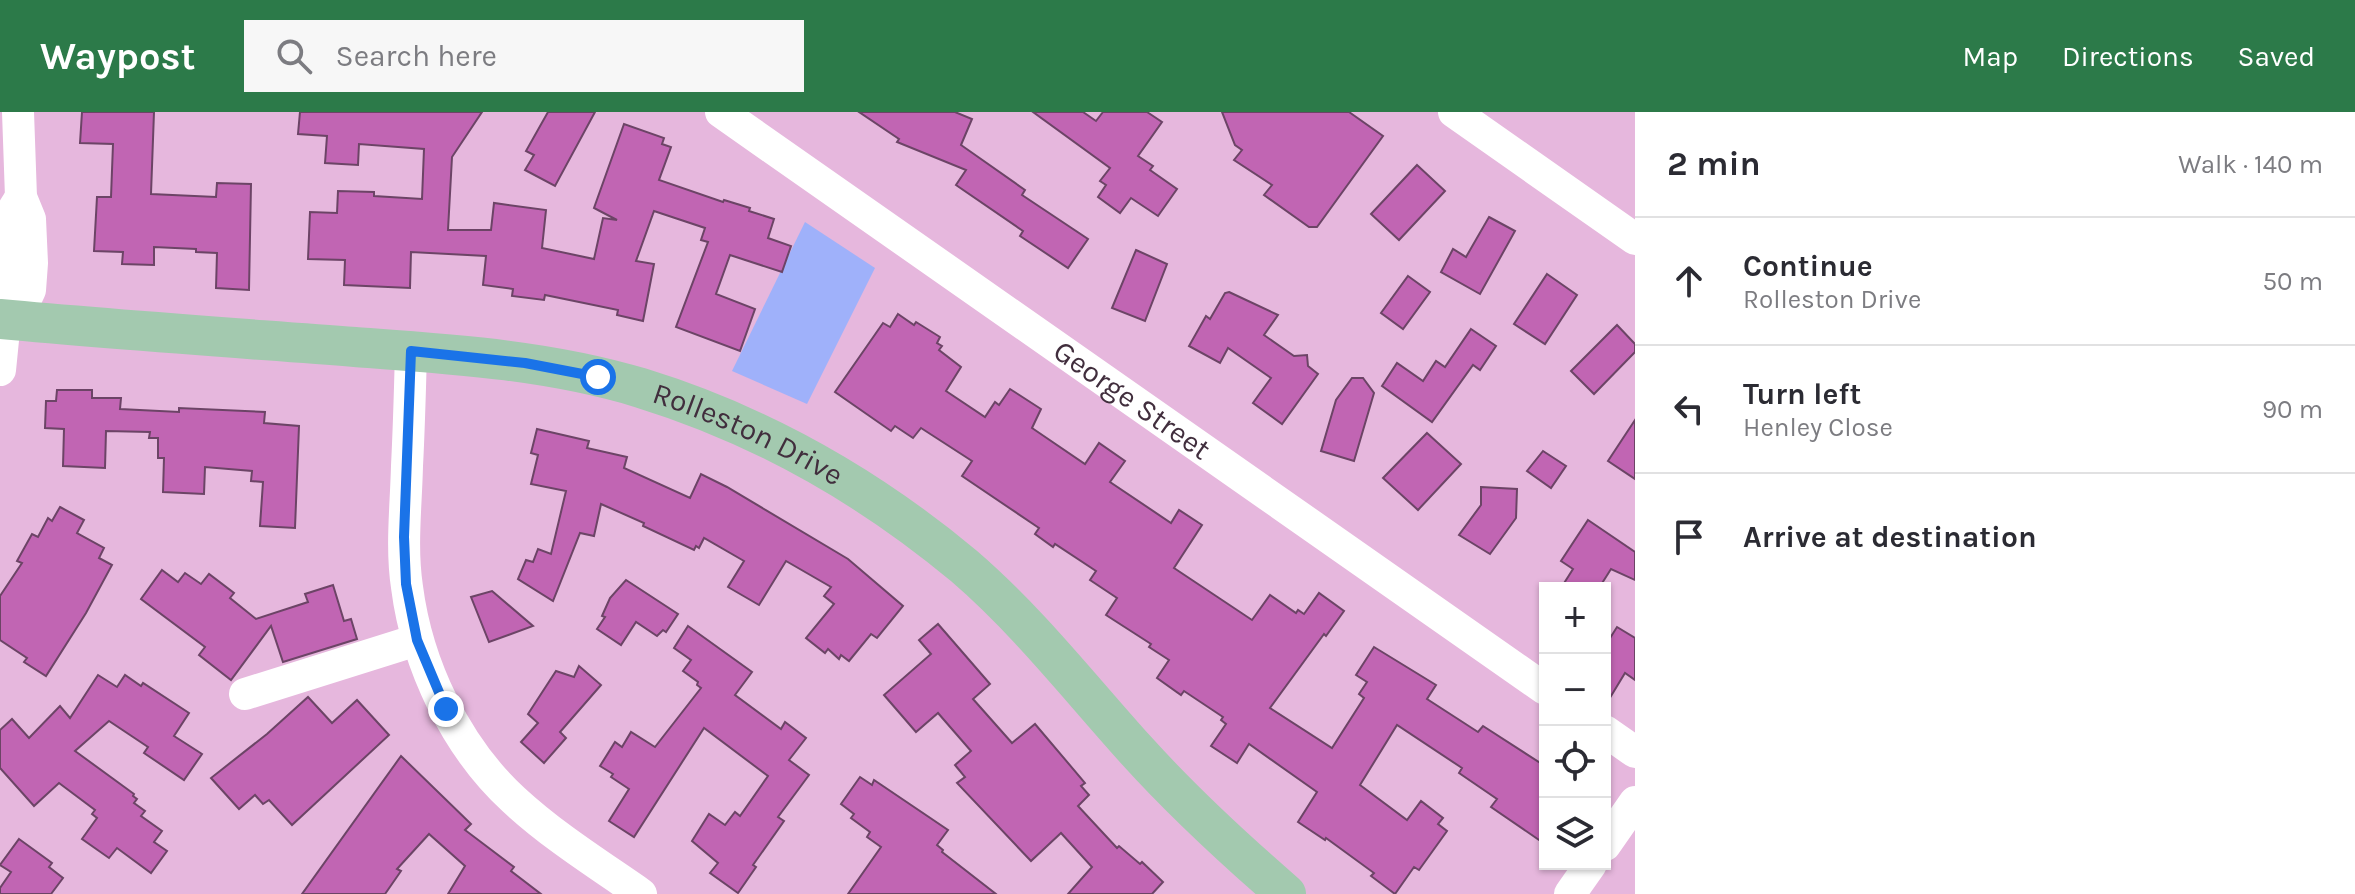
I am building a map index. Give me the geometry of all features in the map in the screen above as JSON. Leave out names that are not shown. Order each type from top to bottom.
[{"type":"main road","name":"Rolleston Drive","points":[[7,320],[411,351],[554,368],[638,387],[754,431],[852,484],[897,514],[992,591],[1172,789],[1286,894]]},
{"type":"street","points":[[0,370],[7,320],[30,290],[32,263],[30,219],[21,197],[18,112]]},
{"type":"street","name":"George Street","points":[[721,112],[1539,685]]},
{"type":"street","points":[[1454,112],[1635,239]]},
{"type":"street","points":[[411,351],[404,537],[406,584],[417,640],[446,709],[491,776],[543,825],[641,894]]},
{"type":"street","points":[[245,694],[417,640]]},
{"type":"street","points":[[1611,735],[1635,752]]},
{"type":"street","points":[[1611,836],[1635,802]]},
{"type":"street","points":[[1570,894],[1587,870]]},
{"type":"shaded area","points":[[805,222],[875,268],[807,404],[732,371]]},
{"type":"building","points":[[82,112],[154,112],[151,194],[216,197],[217,183],[251,184],[249,290],[216,288],[217,253],[154,247],[154,265],[122,264],[123,252],[94,251],[97,197],[111,197],[113,144],[80,143]]},
{"type":"building","points":[[300,112],[482,112],[452,157],[448,230],[491,230],[494,203],[546,210],[542,248],[594,259],[603,218],[617,220],[594,208],[624,124],[664,138],[662,144],[671,147],[659,180],[750,208],[749,211],[774,219],[768,238],[791,246],[782,272],[730,255],[716,294],[755,309],[740,351],[676,327],[708,242],[701,240],[705,228],[654,211],[636,261],[654,264],[643,321],[617,315],[618,310],[545,295],[544,300],[512,296],[513,289],[483,285],[486,256],[411,252],[410,288],[344,285],[345,260],[308,259],[310,212],[337,213],[338,191],[374,192],[374,196],[422,199],[424,149],[359,144],[358,165],[325,163],[327,136],[298,134]]},
{"type":"building","points":[[548,112],[595,112],[555,186],[525,170],[534,155],[526,151]]},
{"type":"building","points":[[859,112],[955,112],[972,119],[961,145],[1025,190],[1022,195],[1088,239],[1068,268],[1020,236],[1023,231],[956,185],[966,170],[897,142],[899,139]]},
{"type":"building","points":[[1033,112],[1083,112],[1096,121],[1103,112],[1147,112],[1162,122],[1138,156],[1153,166],[1150,170],[1177,189],[1158,216],[1131,198],[1120,213],[1098,197],[1106,185],[1100,181],[1110,168]]},
{"type":"building","points":[[1222,112],[1349,112],[1383,136],[1317,227],[1309,227],[1264,195],[1272,185],[1234,160],[1242,150],[1235,145]]},
{"type":"building","points":[[1417,165],[1445,191],[1399,240],[1371,214]]},
{"type":"building","points":[[1489,217],[1515,231],[1480,294],[1441,272],[1453,249],[1466,257]]},
{"type":"building","points":[[1136,250],[1167,264],[1145,321],[1112,308]]},
{"type":"building","points":[[1547,274],[1577,295],[1545,344],[1514,324]]},
{"type":"building","points":[[1408,276],[1430,292],[1403,329],[1381,313]]},
{"type":"building","points":[[1229,292],[1278,315],[1264,335],[1294,356],[1307,355],[1308,366],[1318,374],[1282,424],[1253,403],[1271,378],[1228,348],[1220,363],[1189,346],[1206,316],[1210,319],[1225,293]]},
{"type":"building","points":[[898,314],[940,337],[937,343],[942,346],[939,350],[961,367],[946,391],[985,417],[995,402],[999,405],[1010,389],[1041,409],[1032,428],[1085,464],[1099,443],[1125,461],[1110,482],[1171,523],[1179,510],[1202,525],[1174,568],[1252,620],[1270,595],[1296,613],[1298,610],[1304,614],[1319,593],[1344,611],[1270,708],[1332,748],[1364,698],[1359,694],[1367,682],[1356,675],[1374,647],[1436,685],[1427,699],[1478,732],[1483,726],[1539,762],[1539,840],[1491,807],[1497,799],[1459,773],[1462,768],[1397,725],[1360,785],[1407,820],[1421,801],[1443,818],[1438,824],[1447,831],[1419,870],[1414,867],[1395,894],[1371,876],[1374,873],[1298,822],[1317,792],[1249,744],[1237,763],[1211,746],[1226,724],[1221,720],[1223,717],[1184,691],[1181,695],[1157,678],[1169,660],[1149,647],[1151,644],[1106,615],[1117,598],[1090,580],[1096,571],[1055,544],[1053,547],[1035,534],[1039,528],[962,476],[972,461],[921,428],[913,438],[895,426],[891,431],[835,392],[883,323],[890,327]]},
{"type":"building","points":[[1617,325],[1635,344],[1635,352],[1594,394],[1571,371]]},
{"type":"building","points":[[1471,329],[1496,346],[1480,370],[1473,365],[1432,422],[1382,386],[1397,363],[1423,381],[1436,361],[1445,367]]},
{"type":"building","points":[[1352,378],[1363,378],[1374,393],[1354,461],[1321,451],[1336,400]]},
{"type":"building","points":[[57,390],[92,390],[92,398],[121,398],[120,409],[265,412],[264,423],[299,426],[295,528],[260,526],[263,482],[251,481],[252,471],[205,467],[204,494],[163,492],[164,458],[158,458],[158,438],[149,438],[150,432],[106,431],[105,468],[63,466],[64,429],[45,428],[46,401],[56,401]]},
{"type":"building","points":[[1635,420],[1635,479],[1608,461]]},
{"type":"building","points":[[537,429],[589,441],[587,448],[627,457],[624,468],[690,498],[701,474],[848,559],[903,606],[877,638],[871,634],[849,661],[841,655],[839,659],[828,649],[825,653],[806,638],[834,604],[824,596],[831,587],[786,561],[759,605],[728,587],[744,561],[704,538],[699,548],[696,546],[694,550],[601,504],[594,536],[580,533],[553,601],[518,579],[526,560],[533,562],[538,549],[551,554],[566,491],[531,484],[538,455],[531,453]]},
{"type":"building","points":[[1427,433],[1461,464],[1418,510],[1383,478]]},
{"type":"building","points":[[1543,451],[1566,466],[1551,488],[1527,471]]},
{"type":"building","points":[[1481,487],[1517,489],[1516,518],[1490,554],[1459,535],[1481,505]]},
{"type":"building","points":[[60,507],[84,520],[77,533],[104,548],[99,558],[112,565],[46,676],[24,662],[27,658],[0,640],[0,596],[22,563],[17,561],[32,534],[38,537],[48,518],[52,521]]},
{"type":"building","points":[[1588,520],[1635,552],[1635,580],[1611,569],[1603,582],[1565,582],[1573,569],[1561,561]]},
{"type":"building","points":[[162,570],[178,582],[185,573],[201,584],[209,574],[234,593],[230,598],[256,619],[308,602],[305,594],[333,585],[344,621],[351,619],[357,639],[283,662],[271,626],[231,680],[199,655],[205,647],[141,599]]},
{"type":"building","points":[[626,580],[678,614],[666,632],[663,630],[657,636],[636,622],[621,645],[597,629],[605,617],[602,616],[610,598]]},
{"type":"building","points":[[492,591],[533,626],[489,642],[471,597]]},
{"type":"building","points":[[938,624],[990,684],[973,699],[1012,743],[1035,724],[1085,783],[1081,786],[1089,795],[1078,806],[1117,848],[1119,846],[1140,864],[1142,862],[1163,882],[1152,894],[1068,894],[1092,867],[1061,833],[1031,861],[957,783],[965,777],[955,765],[971,751],[938,713],[916,732],[884,695],[931,654],[919,640]]},
{"type":"building","points":[[688,626],[752,672],[735,695],[781,729],[785,722],[806,738],[789,760],[809,775],[778,817],[784,821],[753,865],[756,867],[738,893],[710,873],[718,863],[692,841],[709,814],[725,825],[735,812],[740,816],[768,776],[704,728],[634,837],[609,821],[629,789],[600,766],[615,742],[622,747],[631,732],[655,747],[701,688],[683,671],[691,660],[674,648]]},
{"type":"building","points":[[1617,627],[1635,638],[1635,680],[1625,673],[1611,696],[1611,654],[1611,636]]},
{"type":"building","points":[[579,666],[601,685],[560,732],[566,738],[544,763],[521,742],[538,723],[528,714],[556,671],[574,677]]},
{"type":"building","points":[[98,675],[117,687],[125,675],[189,713],[174,736],[202,754],[184,780],[144,753],[148,747],[109,721],[75,751],[134,794],[137,799],[134,803],[145,811],[141,816],[162,831],[154,842],[167,851],[151,873],[117,848],[109,858],[82,839],[97,818],[92,814],[95,810],[59,783],[34,806],[0,768],[0,730],[12,719],[29,738],[60,706],[70,718]]},
{"type":"building","points":[[308,697],[332,723],[357,700],[389,735],[292,825],[269,800],[263,804],[255,795],[239,809],[211,778]]},
{"type":"building","points":[[401,756],[471,824],[465,830],[514,867],[511,871],[541,894],[448,894],[465,866],[429,834],[397,869],[401,871],[385,894],[302,894]]},
{"type":"building","points":[[860,777],[872,785],[874,780],[948,830],[937,845],[942,852],[996,894],[848,894],[881,847],[867,837],[870,832],[851,818],[854,814],[841,804]]},
{"type":"building","points":[[19,839],[52,863],[49,867],[63,878],[51,894],[0,894],[0,888],[11,872],[0,865]]},
{"type":"route","points":[[446,709],[417,640],[406,584],[404,537],[411,351],[525,363],[598,377]]}]
